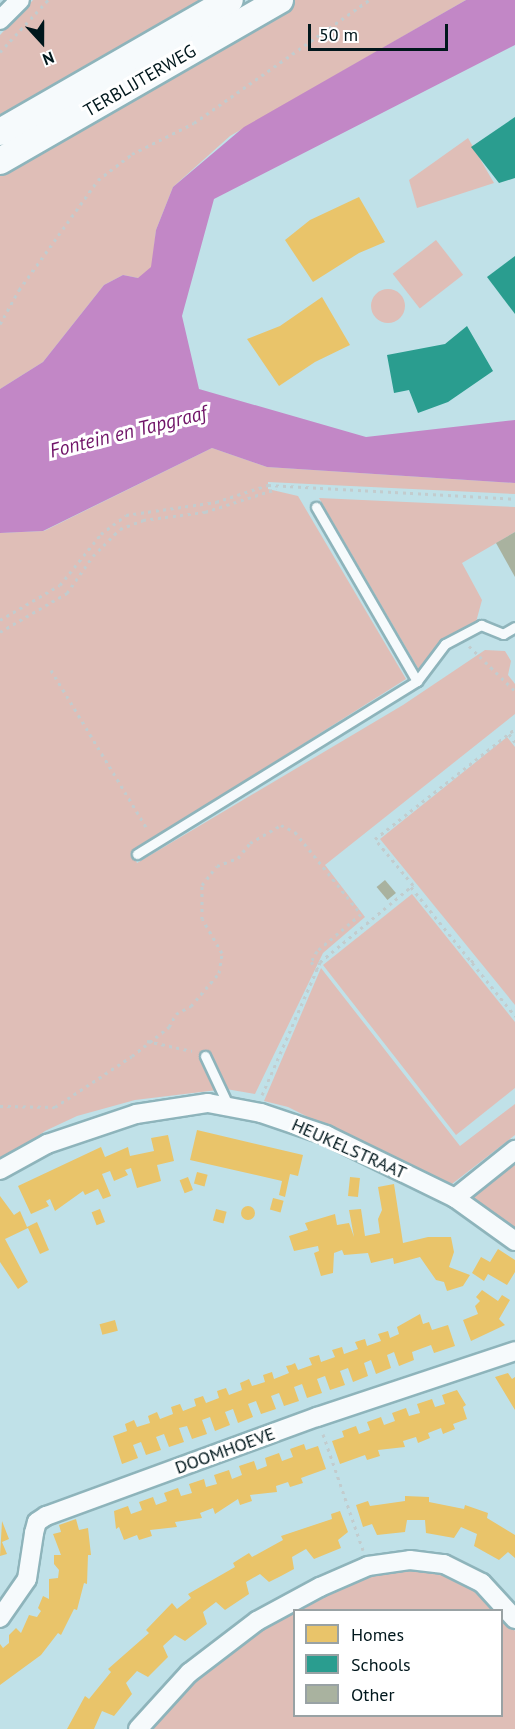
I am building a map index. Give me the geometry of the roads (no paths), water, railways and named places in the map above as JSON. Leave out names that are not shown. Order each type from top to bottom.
[{"type":"main road","name":"TERBLIJTERWEG","points":[[0,132],[230,0]]},
{"type":"main road","name":"TERBLIJTERWEG","points":[[0,161],[280,0]]},
{"type":"street","points":[[0,20],[20,0]]},
{"type":"street","name":"HEUKELSTRAAT","points":[[0,1170],[47,1144],[136,1114],[189,1103],[229,1107],[254,1112],[326,1135],[455,1198],[515,1241]]},
{"type":"street","points":[[455,1198],[515,1150]]},
{"type":"street","name":"DOOMHOEVE","points":[[0,1618],[27,1579],[37,1522],[46,1516],[317,1417],[515,1351]]},
{"type":"street","points":[[138,1729],[189,1673],[257,1621],[320,1587],[368,1566],[410,1560],[444,1564],[482,1583],[515,1619]]},
{"type":"lane","points":[[316,507],[417,681]]},
{"type":"lane","points":[[137,854],[417,681],[445,644],[482,625],[503,634],[515,627]]},
{"type":"lane","points":[[205,1056],[229,1107]]},
{"type":"water","name":"Fontein en Tapgraaf","points":[[466,0],[515,0],[515,45],[214,199],[182,316],[199,389],[366,437],[515,420],[515,483],[267,467],[212,448],[43,531],[0,533],[0,389],[43,362],[104,285],[123,275],[138,278],[151,267],[156,230],[173,187],[244,127]]}]
